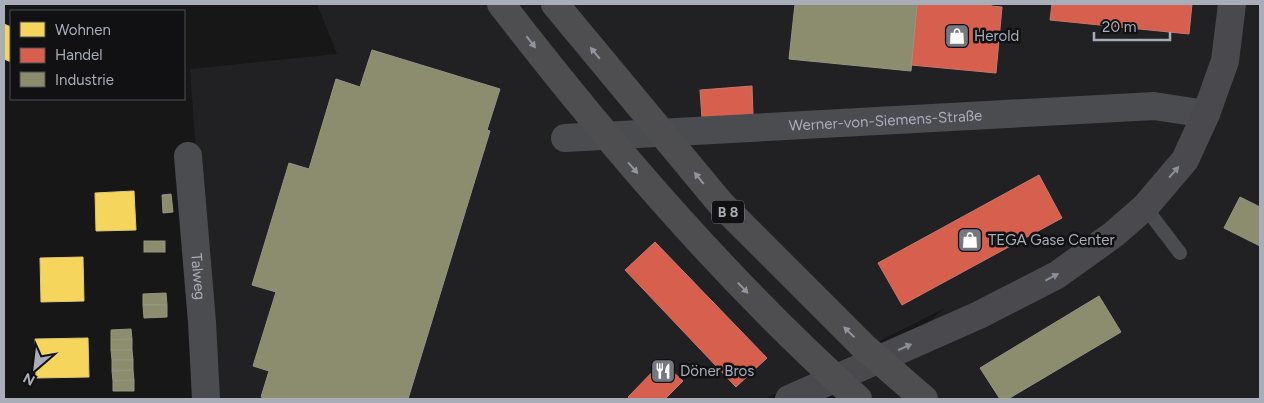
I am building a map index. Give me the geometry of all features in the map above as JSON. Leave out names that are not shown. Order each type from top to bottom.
[{"type":"highway","name":"B 8","points":[[501,4],[618,151],[692,234],[760,305],[858,399]]},
{"type":"highway","name":"B 8","points":[[555,4],[721,204],[863,346],[924,399]]},
{"type":"street","points":[[789,399],[978,314],[1057,275],[1114,234],[1144,206],[1185,160],[1206,114],[1225,61],[1232,4]]},
{"type":"street","name":"Werner-von-Siemens-Straße","points":[[565,138],[1154,106],[1206,114]]},
{"type":"street","name":"Talweg","points":[[188,156],[202,322],[206,399]]},
{"type":"lane","points":[[1144,206],[1180,253]]},
{"type":"shaded area","points":[[317,4],[1260,4],[1260,399],[836,399],[945,308],[765,399],[214,399],[190,69],[337,54]]},
{"type":"building: Wohnen","points":[[4,24],[10,27],[10,62],[4,59]]},
{"type":"building: Wohnen","points":[[134,191],[136,230],[96,231],[95,193]]},
{"type":"building: Wohnen","points":[[83,257],[84,301],[41,302],[40,258]]},
{"type":"building: Wohnen","points":[[88,338],[89,377],[36,378],[35,339]]},
{"type":"building: Handel","name":"Herold","points":[[917,4],[991,4],[991,6],[1002,7],[996,73],[911,65]]},
{"type":"building: Handel","points":[[1052,4],[1192,4],[1189,34],[1050,20]]},
{"type":"building: Handel","points":[[752,86],[753,116],[702,119],[700,90]]},
{"type":"building: Handel","name":"TEGA Gase Center","points":[[1039,175],[1062,218],[902,305],[878,263]]},
{"type":"building: Handel","points":[[655,242],[767,358],[736,387],[625,270]]},
{"type":"building: Handel","name":"Döner Bros","points":[[662,362],[683,381],[665,399],[630,399],[628,397]]},
{"type":"building: Industrie","points":[[795,4],[917,4],[911,71],[789,59]]},
{"type":"building: Industrie","points":[[372,50],[500,89],[487,130],[490,131],[408,399],[269,399],[261,397],[269,371],[253,366],[276,292],[252,285],[289,163],[309,169],[336,79],[360,87]]},
{"type":"building: Industrie","points":[[171,194],[173,212],[163,213],[162,195]]},
{"type":"building: Industrie","points":[[1240,197],[1260,207],[1260,246],[1224,228]]},
{"type":"building: Industrie","points":[[144,241],[165,241],[165,252],[144,252]]},
{"type":"building: Industrie","points":[[166,293],[167,305],[143,305],[143,294]]},
{"type":"building: Industrie","points":[[1099,296],[1121,332],[1008,399],[1000,399],[980,368]]},
{"type":"building: Industrie","points":[[143,305],[167,305],[167,317],[144,318]]},
{"type":"building: Industrie","points":[[131,329],[132,339],[111,340],[111,330]]},
{"type":"building: Industrie","points":[[132,339],[132,350],[111,350],[111,340]]},
{"type":"building: Industrie","points":[[111,350],[132,350],[133,360],[112,360]]},
{"type":"building: Industrie","points":[[112,360],[133,360],[133,370],[112,371]]},
{"type":"building: Industrie","points":[[133,370],[134,380],[113,381],[112,371]]},
{"type":"building: Industrie","points":[[134,380],[134,391],[113,391],[113,381]]},
{"type":"place","name":"Herold","points":[[957,36]]},
{"type":"place","name":"TEGA Gase Center","points":[[970,240]]},
{"type":"place","name":"Döner Bros","points":[[663,371]]}]
